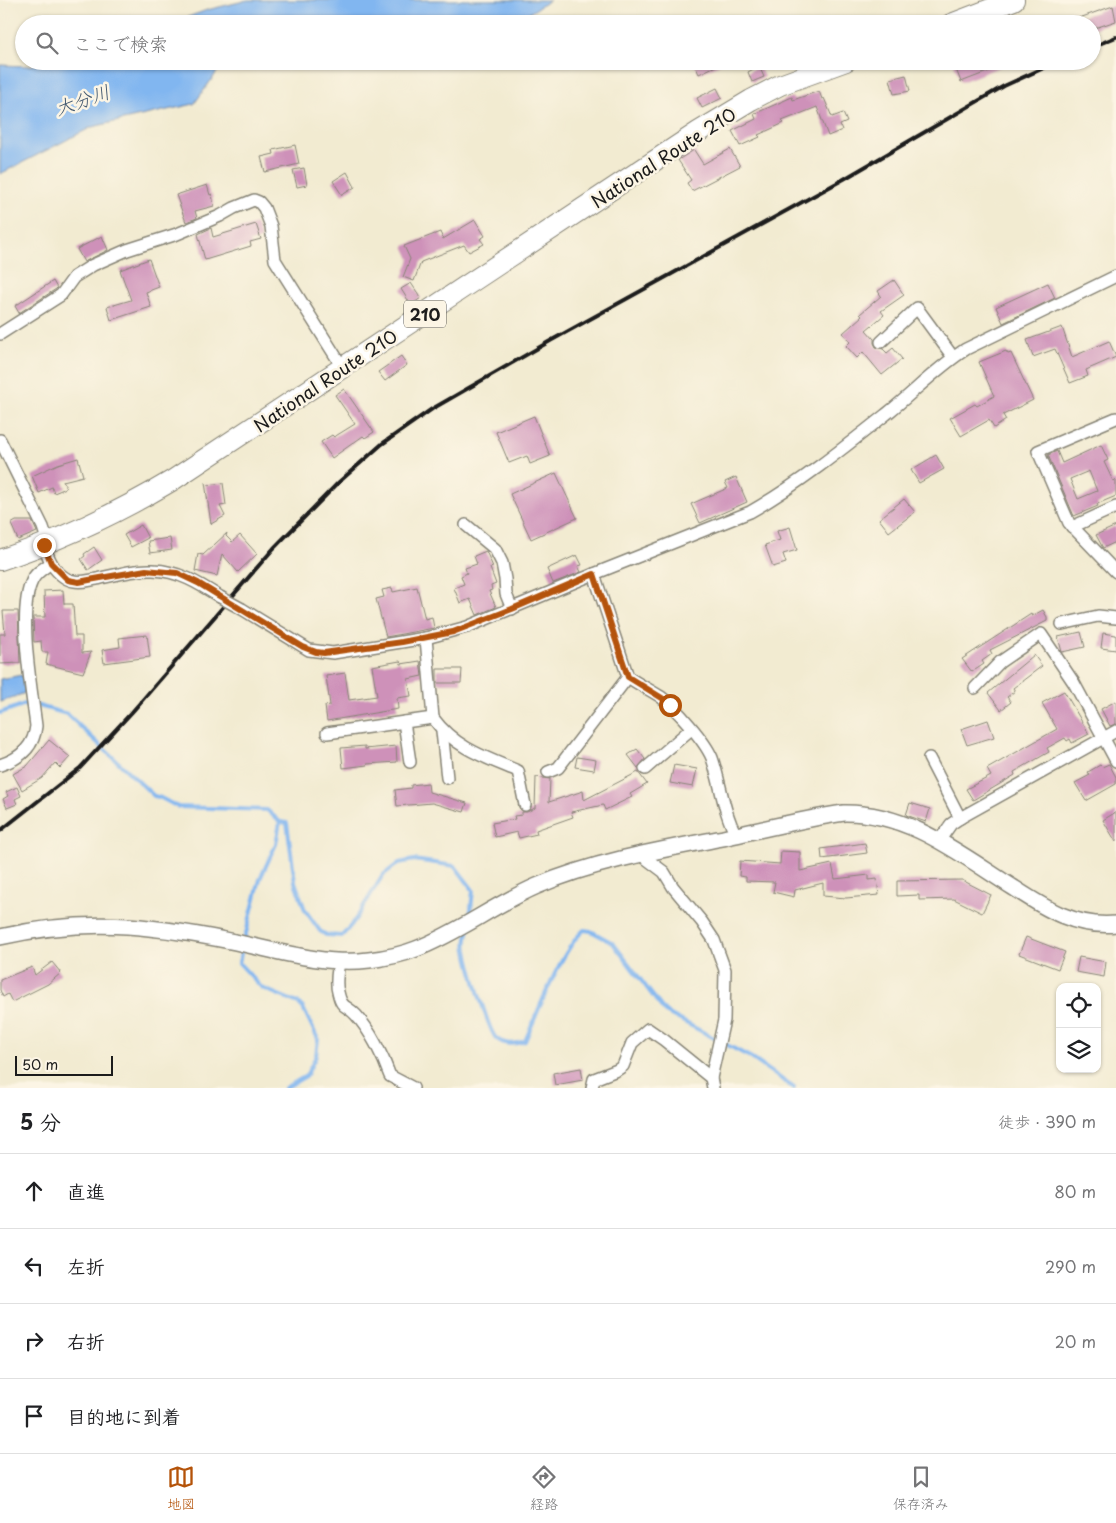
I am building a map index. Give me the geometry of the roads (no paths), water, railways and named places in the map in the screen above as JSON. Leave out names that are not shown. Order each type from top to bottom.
[{"type":"highway","points":[[975,15],[1014,0]]},
{"type":"highway","name":"National Route 210","points":[[0,560],[48,550],[173,480],[716,121],[780,86],[822,70]]},
{"type":"street","points":[[0,334],[60,295],[74,277],[93,265],[127,250],[177,234],[254,200],[259,202],[264,208],[271,226],[276,260],[343,368]]},
{"type":"street","points":[[0,440],[31,502],[48,550],[68,580],[79,582],[146,570],[183,575],[303,647],[316,652],[333,653],[426,638],[460,629],[730,520],[771,500],[889,412],[953,357],[1116,276]]},
{"type":"street","points":[[881,342],[917,308],[953,357]]},
{"type":"street","points":[[1116,418],[1038,451],[1072,527],[1116,572]]},
{"type":"street","points":[[1072,527],[1116,507]]},
{"type":"street","points":[[466,525],[496,549],[502,563],[506,594],[512,609]]},
{"type":"street","points":[[0,766],[17,758],[23,752],[32,741],[36,726],[29,668],[26,605],[27,596],[34,578],[48,550]]},
{"type":"street","points":[[594,574],[628,677],[662,698],[706,747],[711,757],[726,813],[736,835]]},
{"type":"street","points":[[1062,624],[1098,616],[1116,618]]},
{"type":"street","points":[[975,688],[1000,662],[1041,634],[1074,683],[1116,761]]},
{"type":"street","points":[[426,638],[433,718],[442,731],[468,750],[518,771],[525,805]]},
{"type":"street","points":[[548,772],[558,768],[628,677]]},
{"type":"street","points":[[327,733],[433,718]]},
{"type":"street","points":[[404,722],[410,762]]},
{"type":"street","points":[[645,769],[691,729]]},
{"type":"street","points":[[442,731],[447,778]]},
{"type":"street","points":[[940,841],[951,824],[960,818],[1116,731]]},
{"type":"street","points":[[929,758],[960,818]]},
{"type":"street","points":[[0,937],[54,926],[86,924],[131,925],[201,935],[304,956],[339,961],[379,959],[407,953],[427,945],[523,893],[581,870],[640,854],[826,815],[859,812],[901,822],[940,841],[1049,910],[1080,921],[1116,924]]},
{"type":"street","points":[[640,854],[664,872],[673,887],[702,922],[714,940],[725,970],[724,1020],[712,1083]]},
{"type":"street","points":[[339,961],[337,990],[343,1006],[356,1014],[385,1060],[390,1076],[413,1088]]},
{"type":"street","points":[[592,1088],[594,1079],[623,1066],[632,1042],[648,1029],[664,1040],[712,1083]]},
{"type":"water","points":[[248,0],[550,0],[526,15],[193,15]]},
{"type":"water","name":"大分川","points":[[0,65],[15,66],[15,70],[219,70],[194,104],[92,127],[0,174]]},
{"type":"water","points":[[22,675],[25,693],[0,702],[0,679]]},
{"type":"waterway","points":[[0,713],[28,703],[67,714],[154,796],[178,807],[267,810],[280,822],[287,823],[295,882],[305,910],[320,931],[326,935],[342,936],[353,923],[383,875],[399,863],[414,860],[455,866],[473,890],[470,918]]},
{"type":"waterway","points":[[244,941],[260,879],[276,844],[280,822]]},
{"type":"waterway","points":[[469,927],[466,947],[471,968],[489,1024],[499,1041],[510,1044],[525,1041],[551,982],[567,952],[575,939],[584,930],[591,931],[613,943],[665,1012],[750,1057],[794,1088]]},
{"type":"waterway","points":[[242,948],[239,963],[262,988],[298,1003],[303,1008],[318,1039],[316,1056],[306,1076],[285,1088]]},
{"type":"railway","points":[[1101,43],[1116,37]]},
{"type":"railway","points":[[0,831],[80,768],[132,712],[274,548],[339,482],[382,444],[432,409],[552,340],[844,179],[1004,86],[1039,70]]}]
